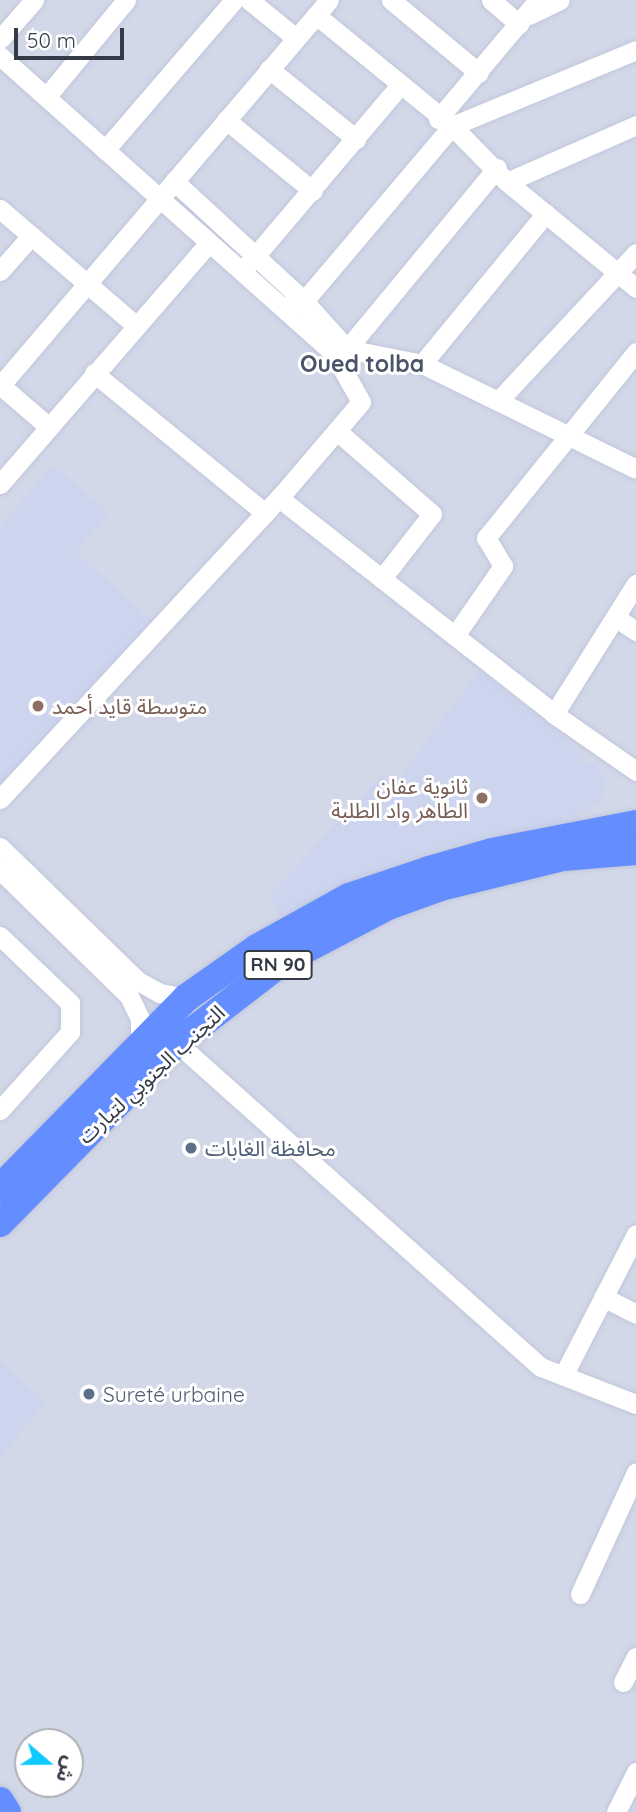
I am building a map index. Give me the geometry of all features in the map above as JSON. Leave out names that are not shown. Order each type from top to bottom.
[{"type":"highway","name":"التجنب الجنوبي لتيارت","points":[[5,1179],[186,998],[257,948],[349,897],[492,852],[636,824]]},
{"type":"highway","name":"التجنب الجنوبي لتيارت","points":[[0,1223],[177,1043],[283,961],[388,906],[499,871],[563,858],[636,850]]},
{"type":"highway","points":[[0,1801],[4,1811]]},
{"type":"street","points":[[0,39],[34,0]]},
{"type":"street","points":[[47,96],[126,0]]},
{"type":"street","points":[[105,150],[234,0]]},
{"type":"street","points":[[249,0],[296,38]]},
{"type":"street","points":[[48,426],[0,386],[329,0]]},
{"type":"street","points":[[391,0],[479,73]]},
{"type":"street","points":[[491,0],[528,13]]},
{"type":"street","points":[[280,306],[304,300],[445,123],[479,73],[528,13],[560,0]]},
{"type":"street","points":[[316,15],[636,288]]},
{"type":"street","points":[[445,123],[636,50]]},
{"type":"street","points":[[0,56],[47,96],[158,202],[280,306],[340,351],[422,365],[633,462]]},
{"type":"street","points":[[269,69],[356,139]]},
{"type":"street","points":[[239,272],[256,261],[400,85]]},
{"type":"street","points":[[226,120],[313,191]]},
{"type":"street","points":[[340,351],[502,175],[636,126]]},
{"type":"street","points":[[0,799],[279,498],[361,402],[340,351],[304,300],[256,261],[174,181]]},
{"type":"street","points":[[0,209],[135,324]]},
{"type":"street","points":[[422,365],[547,213]]},
{"type":"street","points":[[0,271],[31,236]]},
{"type":"street","points":[[0,484],[135,324],[208,244]]},
{"type":"street","points":[[499,400],[636,253]]},
{"type":"street","points":[[456,634],[503,566],[486,538],[636,352]]},
{"type":"street","points":[[94,373],[265,513]]},
{"type":"street","points":[[337,431],[432,514],[383,577]]},
{"type":"street","points":[[279,498],[456,634],[554,714],[636,771]]},
{"type":"street","points":[[554,714],[636,584]]},
{"type":"street","points":[[615,617],[636,631]]},
{"type":"street","points":[[0,847],[138,981],[160,993],[186,998]]},
{"type":"street","points":[[0,870],[129,996],[140,1019],[140,1045]]},
{"type":"street","points":[[0,936],[70,1003],[70,1032],[0,1110]]},
{"type":"street","points":[[177,1043],[541,1367],[636,1404]]},
{"type":"street","points":[[564,1374],[636,1234]]},
{"type":"street","points":[[603,1297],[636,1314]]},
{"type":"street","points":[[580,1594],[636,1472]]},
{"type":"street","points":[[624,1682],[636,1657]]},
{"type":"street","points":[[616,1812],[636,1772]]},
{"type":"shaded area","points":[[0,0],[636,0],[636,1812],[0,1812]]},
{"type":"shaded area","name":"متوسطة قايد أحمد","points":[[53,465],[109,513],[76,552],[153,622],[0,790],[0,526]]},
{"type":"shaded area","name":"ثانوية عفان الطاهر واد الطلبة","points":[[479,670],[574,745],[575,755],[581,754],[582,764],[593,762],[599,768],[607,783],[600,802],[590,805],[590,811],[578,812],[580,826],[442,847],[281,919],[269,895],[382,776],[394,785]]},
{"type":"shaded area","points":[[0,1362],[46,1402],[0,1457]]},
{"type":"place","name":"متوسطة قايد أحمد","points":[[38,706]]},
{"type":"place","name":"ثانوية عفان الطاهر واد الطلبة","points":[[482,798]]},
{"type":"place","name":"محافظة الغابات","points":[[191,1148]]},
{"type":"place","name":"Sureté urbaine","points":[[89,1394]]},
{"type":"district","name":"Oued tolba","points":[[362,364]]}]
